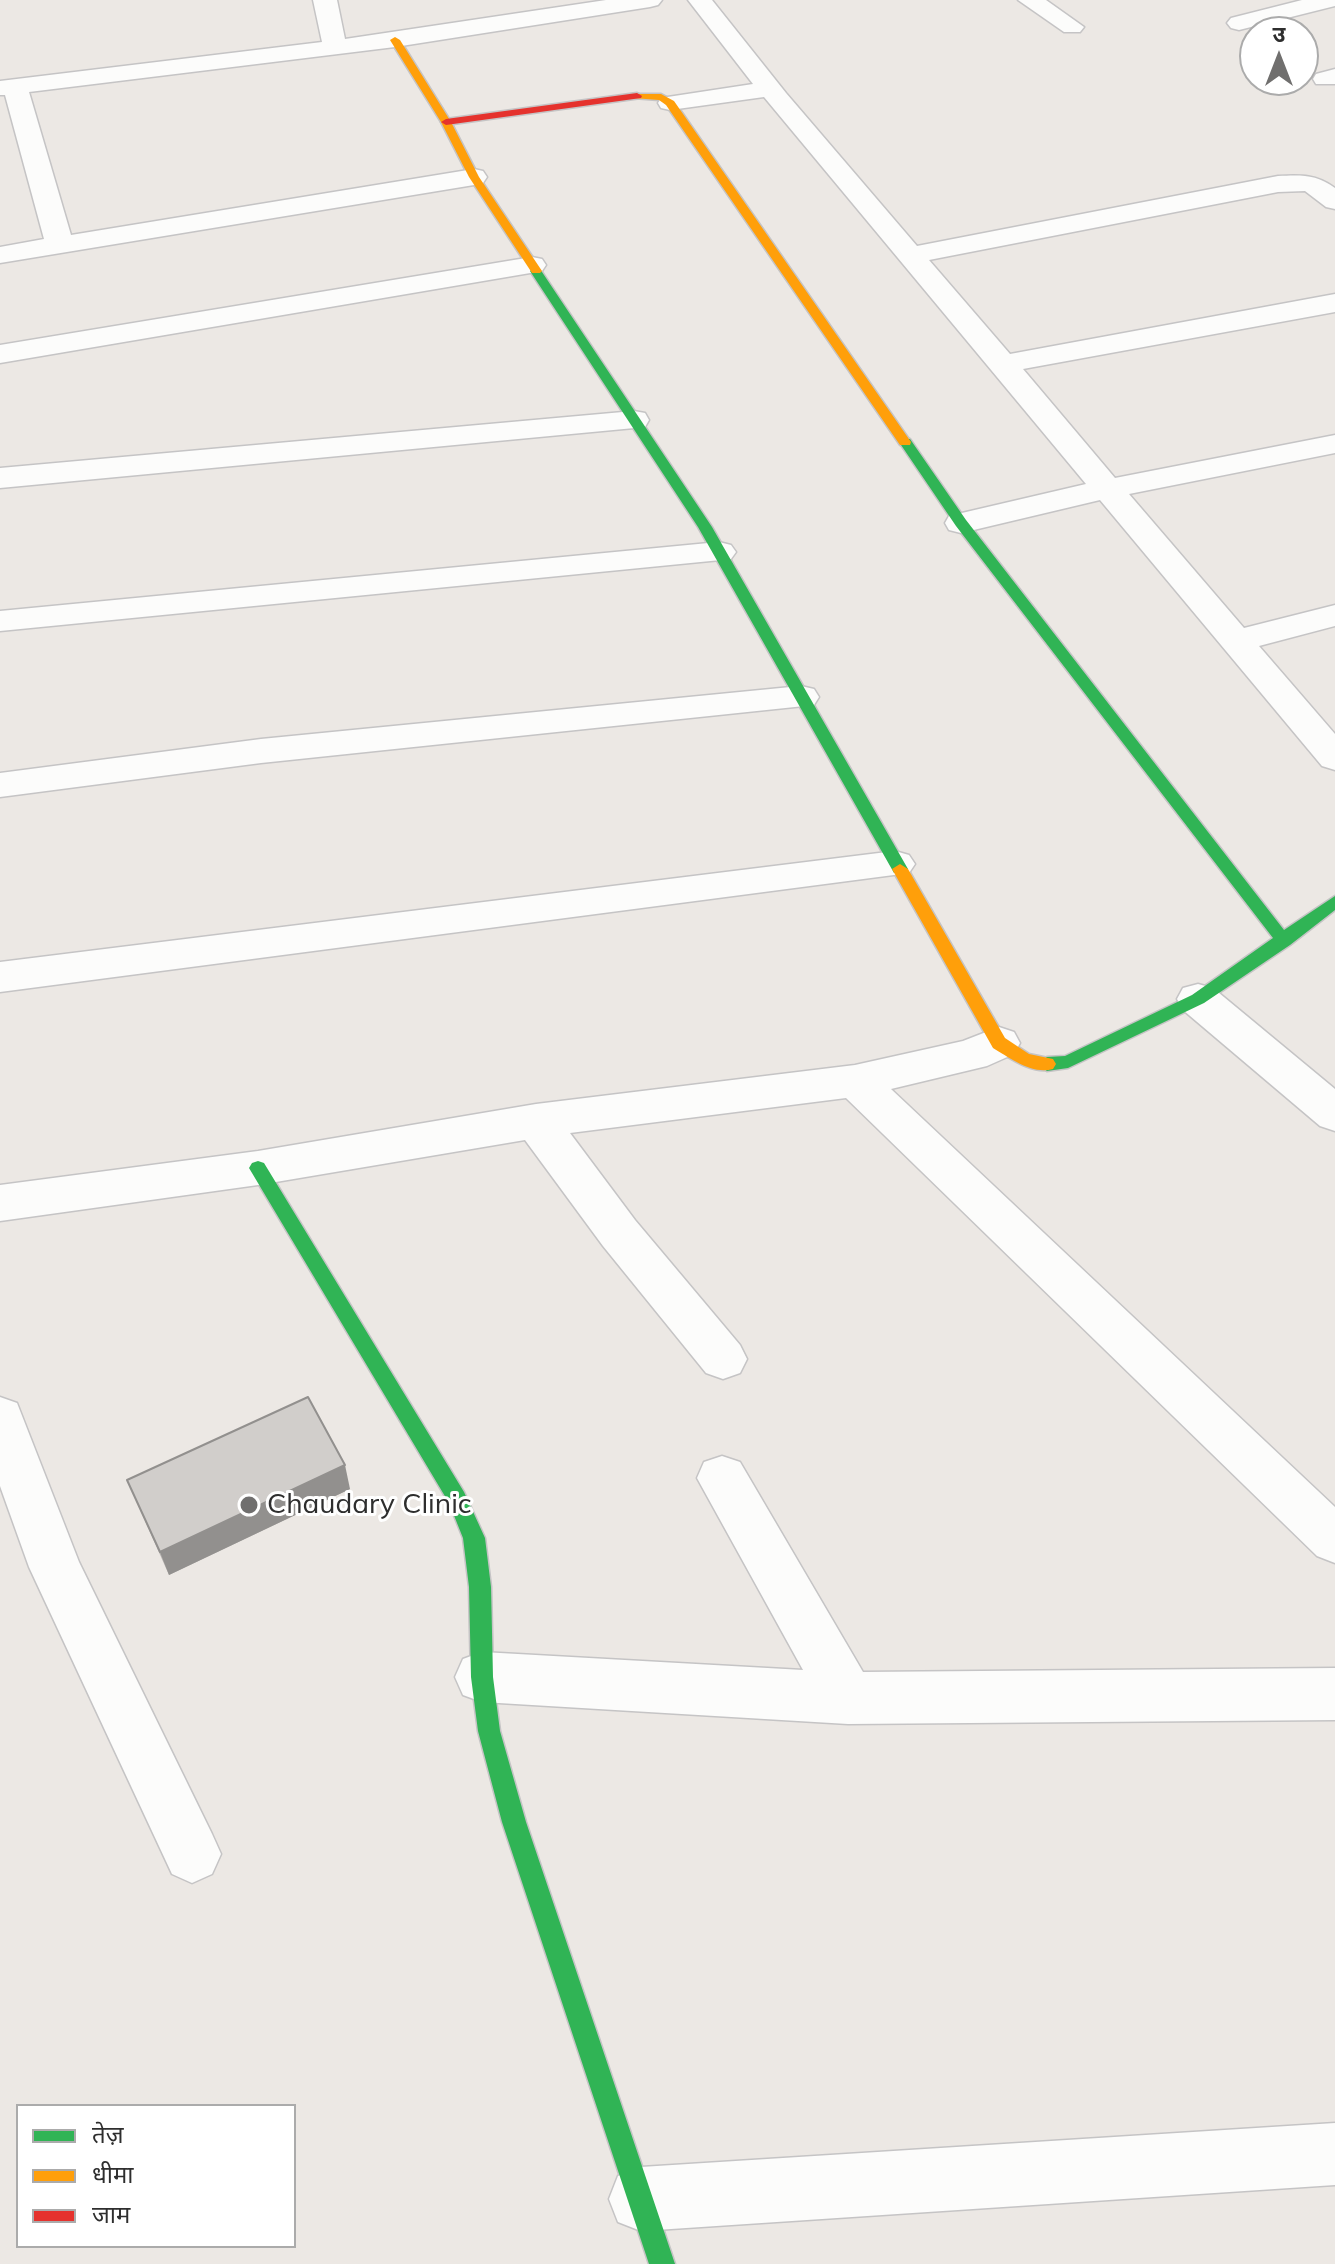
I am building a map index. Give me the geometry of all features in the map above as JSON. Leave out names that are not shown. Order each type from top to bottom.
[{"type":"street","points":[[325,0],[335,48]]},
{"type":"street","points":[[60,246],[8,88],[395,40],[509,11],[650,0]]},
{"type":"street","points":[[700,0],[770,89],[1335,758]]},
{"type":"street","points":[[1030,0],[1072,27]]},
{"type":"street","points":[[1267,16],[1330,0]]},
{"type":"street","points":[[395,40],[446,122],[474,177],[719,552],[999,1043],[1027,1062],[1045,1066],[1068,1062],[1198,999],[1335,902]]},
{"type":"street","points":[[670,103],[770,89]]},
{"type":"street","points":[[446,122],[639,96],[661,97],[670,103],[961,523],[1284,941]]},
{"type":"street","points":[[0,255],[474,177]]},
{"type":"street","points":[[911,255],[1278,184],[1311,183],[1335,201]]},
{"type":"street","points":[[0,354],[532,265]]},
{"type":"street","points":[[1004,364],[1335,303]]},
{"type":"street","points":[[0,478],[634,420]]},
{"type":"street","points":[[961,523],[1107,489],[1335,444]]},
{"type":"street","points":[[0,621],[719,552]]},
{"type":"street","points":[[1234,642],[1335,615]]},
{"type":"street","points":[[0,785],[261,751],[801,697]]},
{"type":"street","points":[[0,977],[895,864]]},
{"type":"street","points":[[1198,999],[1335,1114]]},
{"type":"street","points":[[0,1203],[258,1168],[536,1121],[855,1081],[972,1055],[999,1043]]},
{"type":"street","points":[[855,1081],[1335,1540]]},
{"type":"street","points":[[536,1121],[619,1233],[723,1359]]},
{"type":"street","points":[[258,1168],[457,1498],[474,1538],[480,1587],[482,1677],[489,1731],[514,1822],[662,2264]]},
{"type":"street","points":[[0,1418],[55,1567],[192,1854]]},
{"type":"street","points":[[722,1478],[848,1698]]},
{"type":"street","points":[[482,1677],[848,1698],[1335,1694]]},
{"type":"street","points":[[641,2199],[1335,2154]]},
{"type":"building","points":[[308,1397],[345,1465],[160,1552],[127,1480]]},
{"type":"traffic: fast","points":[[536,271],[705,527],[900,869]]},
{"type":"traffic: fast","points":[[905,442],[961,523],[1284,941]]},
{"type":"traffic: fast","points":[[1047,1064],[1068,1062],[1198,999],[1335,902]]},
{"type":"traffic: fast","points":[[258,1168],[457,1498],[474,1538],[480,1587],[482,1677],[489,1731],[514,1822],[662,2264]]},
{"type":"traffic: slow","points":[[395,40],[446,122],[474,177],[536,271]]},
{"type":"traffic: slow","points":[[637,96],[661,97],[670,103],[905,442]]},
{"type":"traffic: slow","points":[[900,869],[999,1043],[1024,1059],[1047,1064]]},
{"type":"traffic: jam","points":[[446,122],[637,96]]},
{"type":"place","name":"Chaudary Clinic","points":[[249,1505]]}]
